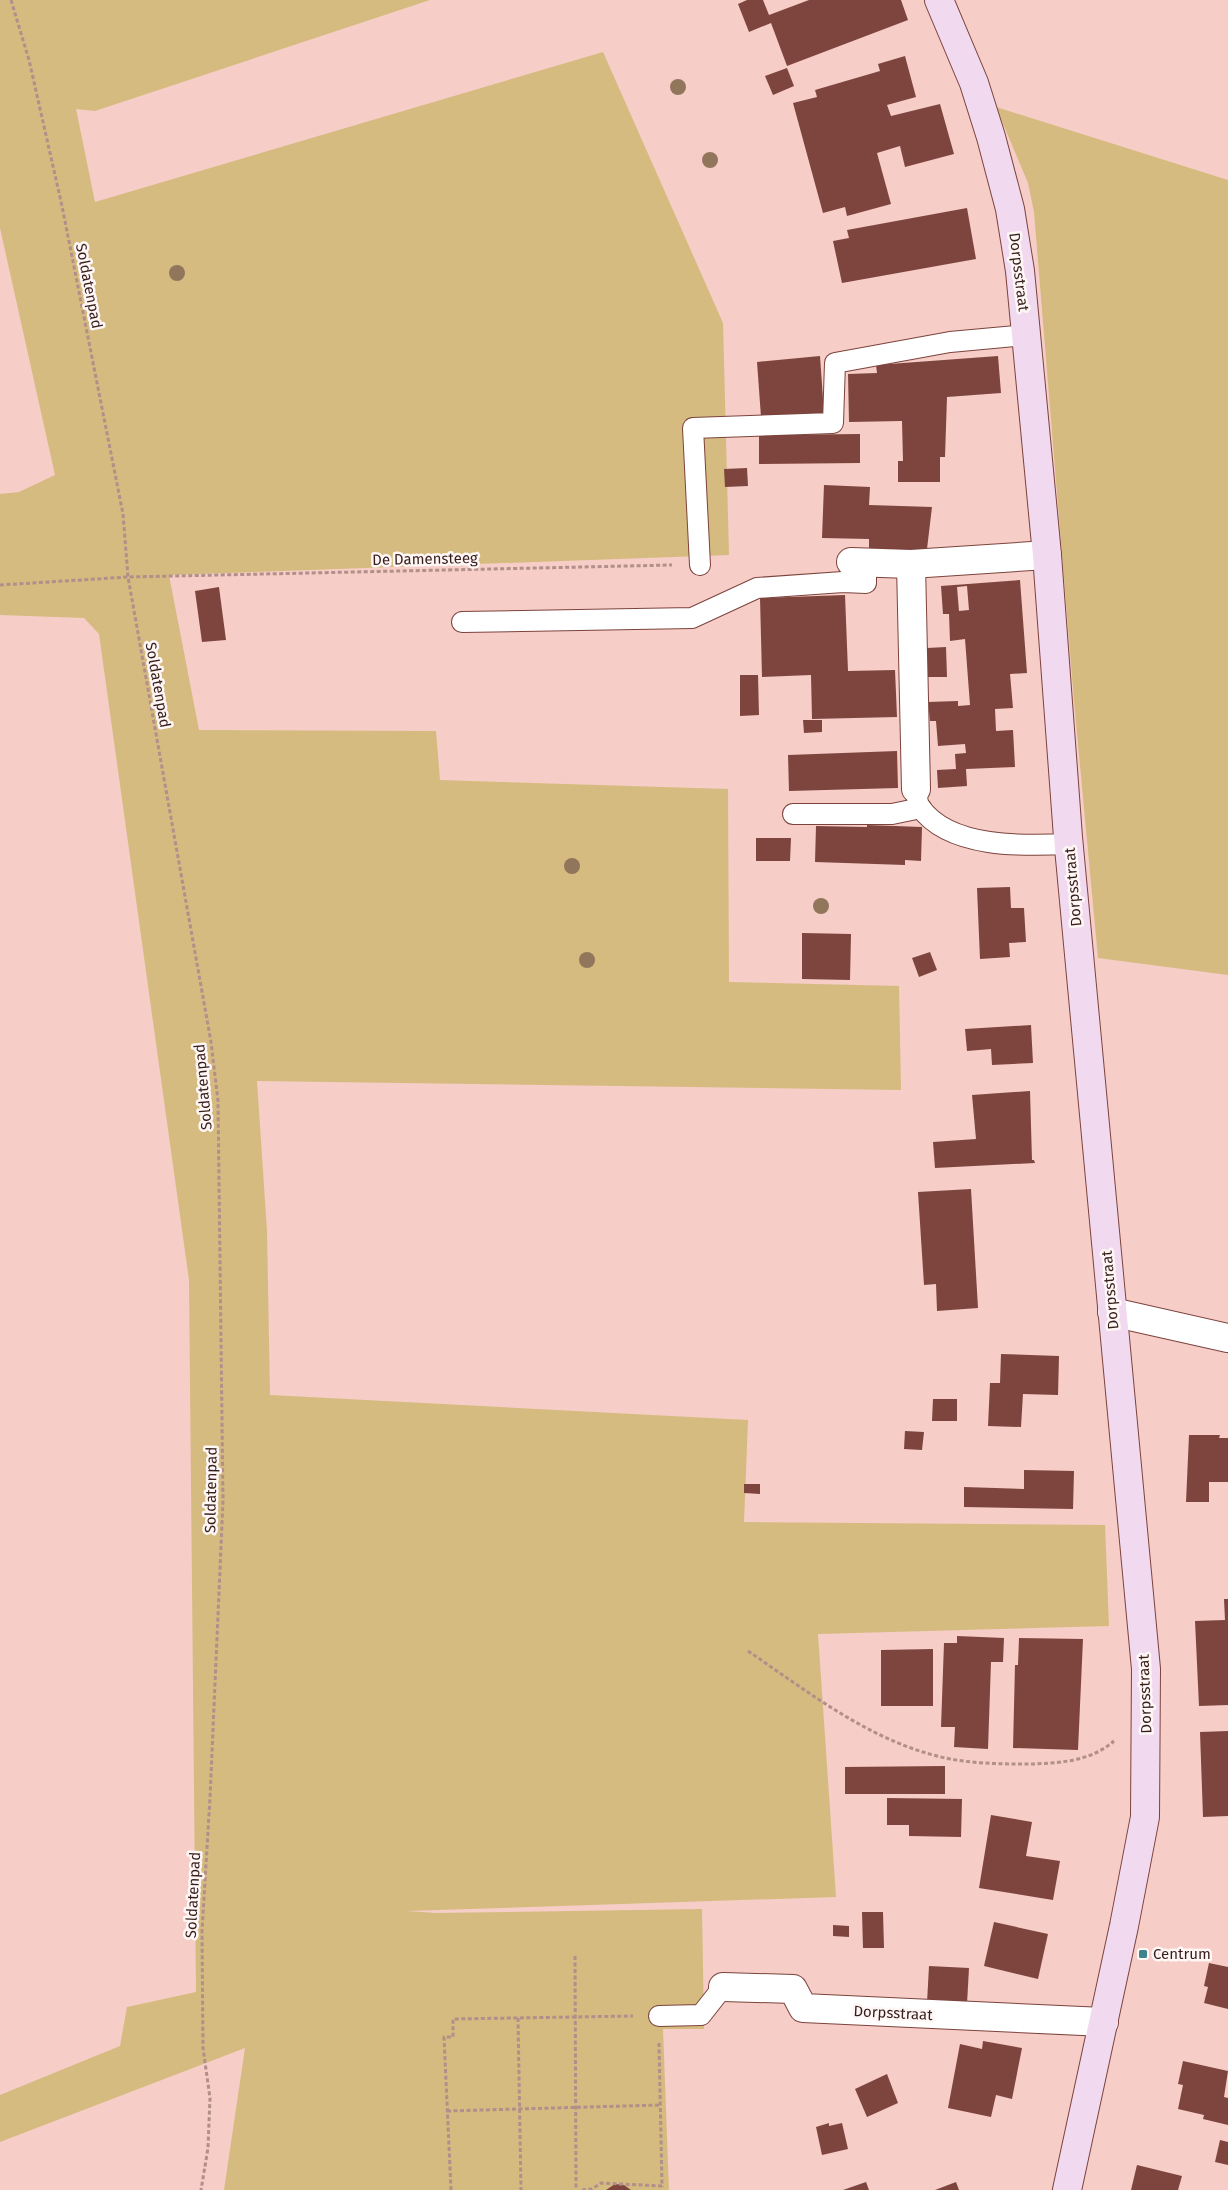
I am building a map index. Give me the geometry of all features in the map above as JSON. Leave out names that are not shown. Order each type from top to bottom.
[{"type":"street","name":"Dorpsstraat","points":[[939,0],[974,83],[991,137],[1010,209],[1026,335],[1047,555],[1069,844],[1146,1669],[1145,1817],[1104,2022],[1067,2190]]},
{"type":"street","points":[[859,562],[911,564],[1047,555]]},
{"type":"street","points":[[911,564],[918,798]]},
{"type":"street","points":[[1112,1312],[1228,1338]]},
{"type":"street","name":"Dorpsstraat","points":[[723,1987],[793,1989],[803,2008],[1104,2022]]},
{"type":"lane","points":[[700,565],[693,428],[833,423],[835,363],[950,342],[1026,335]]},
{"type":"lane","points":[[462,622],[692,618],[757,588],[843,582],[866,583],[859,562]]},
{"type":"lane","points":[[793,814],[892,814],[918,798],[941,827],[977,841],[1031,845],[1069,844]]},
{"type":"lane","points":[[659,2016],[701,2015],[723,1987]]},
{"type":"path","name":"Soldatenpad","points":[[11,0],[29,60],[64,216],[123,514],[128,577],[209,1032],[218,1101],[223,1501],[210,1798],[202,1931],[203,2048],[210,2098],[208,2148],[201,2190]]},
{"type":"path","name":"De Damensteeg","points":[[0,584],[128,577],[700,565]]},
{"type":"path","points":[[748,1651],[850,1720],[907,1748],[938,1757],[990,1764],[1054,1763],[1080,1759],[1103,1751],[1122,1735],[1147,1730]]},
{"type":"path","points":[[575,1956],[576,2190]]},
{"type":"path","points":[[451,2190],[444,2037],[453,2037],[453,2019],[659,2016],[662,2186],[601,2183],[592,2189],[582,2190]]},
{"type":"path","points":[[518,2018],[522,2190]]},
{"type":"path","points":[[447,2111],[660,2105]]},
{"type":"shaded area","points":[[0,0],[430,0],[95,111],[76,109],[95,202],[603,52],[723,323],[729,555],[169,575],[199,730],[436,731],[440,780],[728,789],[729,982],[899,986],[901,1090],[257,1081],[267,1231],[270,1395],[748,1420],[744,1522],[1105,1525],[1109,1626],[818,1634],[836,1897],[407,1911],[436,1913],[702,1909],[704,2029],[663,2029],[669,2190],[224,2190],[245,2048],[0,2142],[0,2095],[120,2046],[127,2007],[196,1992],[189,1280],[99,634],[84,618],[0,615],[0,494],[19,492],[55,475],[0,228]]},
{"type":"shaded area","points":[[996,107],[1228,180],[1228,975],[1098,958],[1074,701],[1034,212],[1028,183]]},
{"type":"building","points":[[747,0],[763,0],[769,15],[809,0],[901,0],[908,20],[787,66],[771,23],[749,32],[738,4]]},
{"type":"building","points":[[905,56],[916,97],[887,105],[891,116],[940,104],[954,154],[905,167],[900,146],[877,153],[891,204],[847,216],[845,207],[823,213],[793,103],[817,97],[815,90],[880,71],[878,64]]},
{"type":"building","points":[[787,68],[794,86],[773,95],[765,76]]},
{"type":"building","points":[[967,208],[976,259],[842,283],[833,241],[849,238],[847,230]]},
{"type":"building","points":[[820,356],[824,413],[761,417],[757,362]]},
{"type":"building","points":[[998,356],[1001,393],[947,397],[945,457],[940,457],[940,482],[898,482],[898,461],[903,461],[902,421],[849,422],[848,374],[877,373],[876,365]]},
{"type":"building","points":[[860,434],[860,463],[759,464],[759,435]]},
{"type":"building","points":[[747,468],[748,486],[725,487],[724,469]]},
{"type":"building","points":[[824,485],[870,487],[869,505],[932,507],[927,549],[869,551],[869,539],[822,538]]},
{"type":"building","points":[[1020,580],[1027,673],[1010,674],[1013,708],[995,709],[996,731],[1013,730],[1015,767],[966,769],[967,786],[938,788],[937,770],[956,769],[955,754],[966,753],[965,744],[938,746],[936,721],[930,721],[928,702],[958,701],[958,706],[970,705],[965,639],[950,641],[949,614],[943,614],[941,586]],"holes":[[[967,586],[969,610],[959,611],[957,587]]]},
{"type":"building","points":[[219,587],[226,640],[202,642],[195,591]]},
{"type":"building","points":[[845,595],[848,671],[895,670],[897,717],[812,719],[811,675],[762,677],[760,598]]},
{"type":"building","points":[[946,647],[947,677],[928,677],[927,648]]},
{"type":"building","points":[[740,675],[758,675],[759,715],[740,716]]},
{"type":"building","points":[[803,720],[822,720],[822,732],[804,733]]},
{"type":"building","points":[[897,751],[898,788],[789,791],[788,755]]},
{"type":"building","points":[[867,825],[922,827],[921,861],[905,860],[905,865],[815,862],[816,826],[867,827]]},
{"type":"building","points":[[756,838],[791,838],[790,861],[756,861]]},
{"type":"building","points":[[1010,887],[1011,908],[1024,908],[1026,942],[1009,943],[1010,957],[980,959],[977,888]]},
{"type":"building","points":[[802,933],[851,934],[850,980],[802,979]]},
{"type":"building","points":[[930,952],[937,970],[919,977],[912,958]]},
{"type":"building","points":[[1031,1025],[1033,1063],[992,1065],[991,1049],[967,1051],[965,1029]]},
{"type":"building","points":[[1030,1091],[1032,1160],[1035,1163],[935,1168],[933,1142],[976,1139],[972,1095]]},
{"type":"building","points":[[971,1189],[978,1308],[937,1311],[936,1284],[924,1285],[918,1192]]},
{"type":"building","points":[[1001,1354],[1059,1356],[1058,1395],[1023,1394],[1021,1427],[988,1426],[990,1383],[1000,1383]]},
{"type":"building","points":[[933,1399],[957,1399],[957,1421],[932,1421]]},
{"type":"building","points":[[905,1431],[924,1432],[922,1450],[904,1449]]},
{"type":"building","points":[[1189,1435],[1220,1435],[1219,1438],[1228,1438],[1228,1482],[1209,1482],[1209,1502],[1186,1502]]},
{"type":"building","points":[[1024,1470],[1074,1471],[1073,1509],[964,1507],[964,1487],[1024,1489]]},
{"type":"building","points":[[744,1484],[760,1484],[760,1494],[744,1493]]},
{"type":"building","points":[[1224,1599],[1228,1599],[1228,1705],[1199,1706],[1195,1621],[1225,1620]]},
{"type":"building","points":[[957,1636],[1004,1638],[1003,1662],[991,1662],[988,1749],[954,1747],[955,1727],[941,1727],[944,1643],[957,1643]]},
{"type":"building","points":[[1019,1638],[1083,1639],[1078,1750],[1013,1748],[1015,1665],[1018,1665]]},
{"type":"building","points":[[933,1649],[933,1706],[881,1706],[881,1650]]},
{"type":"building","points":[[1228,1731],[1228,1816],[1203,1817],[1200,1732]]},
{"type":"building","points":[[945,1766],[945,1794],[845,1794],[845,1767]]},
{"type":"building","points":[[887,1798],[962,1799],[961,1837],[909,1836],[909,1825],[887,1825]]},
{"type":"building","points":[[991,1815],[1032,1822],[1026,1856],[1060,1861],[1053,1900],[979,1888]]},
{"type":"building","points":[[862,1912],[883,1912],[884,1948],[863,1948]]},
{"type":"building","points":[[994,1922],[1048,1934],[1038,1979],[984,1966]]},
{"type":"building","points":[[833,1925],[849,1926],[849,1937],[833,1936]]},
{"type":"building","points":[[1209,1963],[1228,1967],[1228,2009],[1204,2003],[1208,1987],[1204,1986]]},
{"type":"building","points":[[929,1966],[969,1968],[967,2004],[927,2003]]},
{"type":"building","points":[[983,2041],[1022,2048],[1012,2099],[996,2095],[991,2117],[948,2108],[960,2044],[982,2049]]},
{"type":"building","points":[[1183,2061],[1228,2071],[1224,2097],[1228,2098],[1228,2125],[1203,2119],[1204,2115],[1178,2109],[1183,2085],[1178,2084]]},
{"type":"building","points":[[887,2074],[898,2103],[867,2117],[855,2089]]},
{"type":"building","points":[[829,2123],[829,2126],[842,2123],[848,2149],[822,2155],[816,2127]]},
{"type":"building","points":[[1220,2140],[1228,2142],[1228,2165],[1215,2162]]},
{"type":"building","points":[[1137,2165],[1182,2176],[1178,2190],[1131,2190]]},
{"type":"building","points":[[866,2182],[869,2190],[843,2190]]},
{"type":"building","points":[[956,2182],[959,2190],[935,2190]]},
{"type":"building","points":[[615,2184],[624,2185],[631,2190],[606,2190]]},
{"type":"place","name":"Centrum","points":[[1143,1954]]}]
